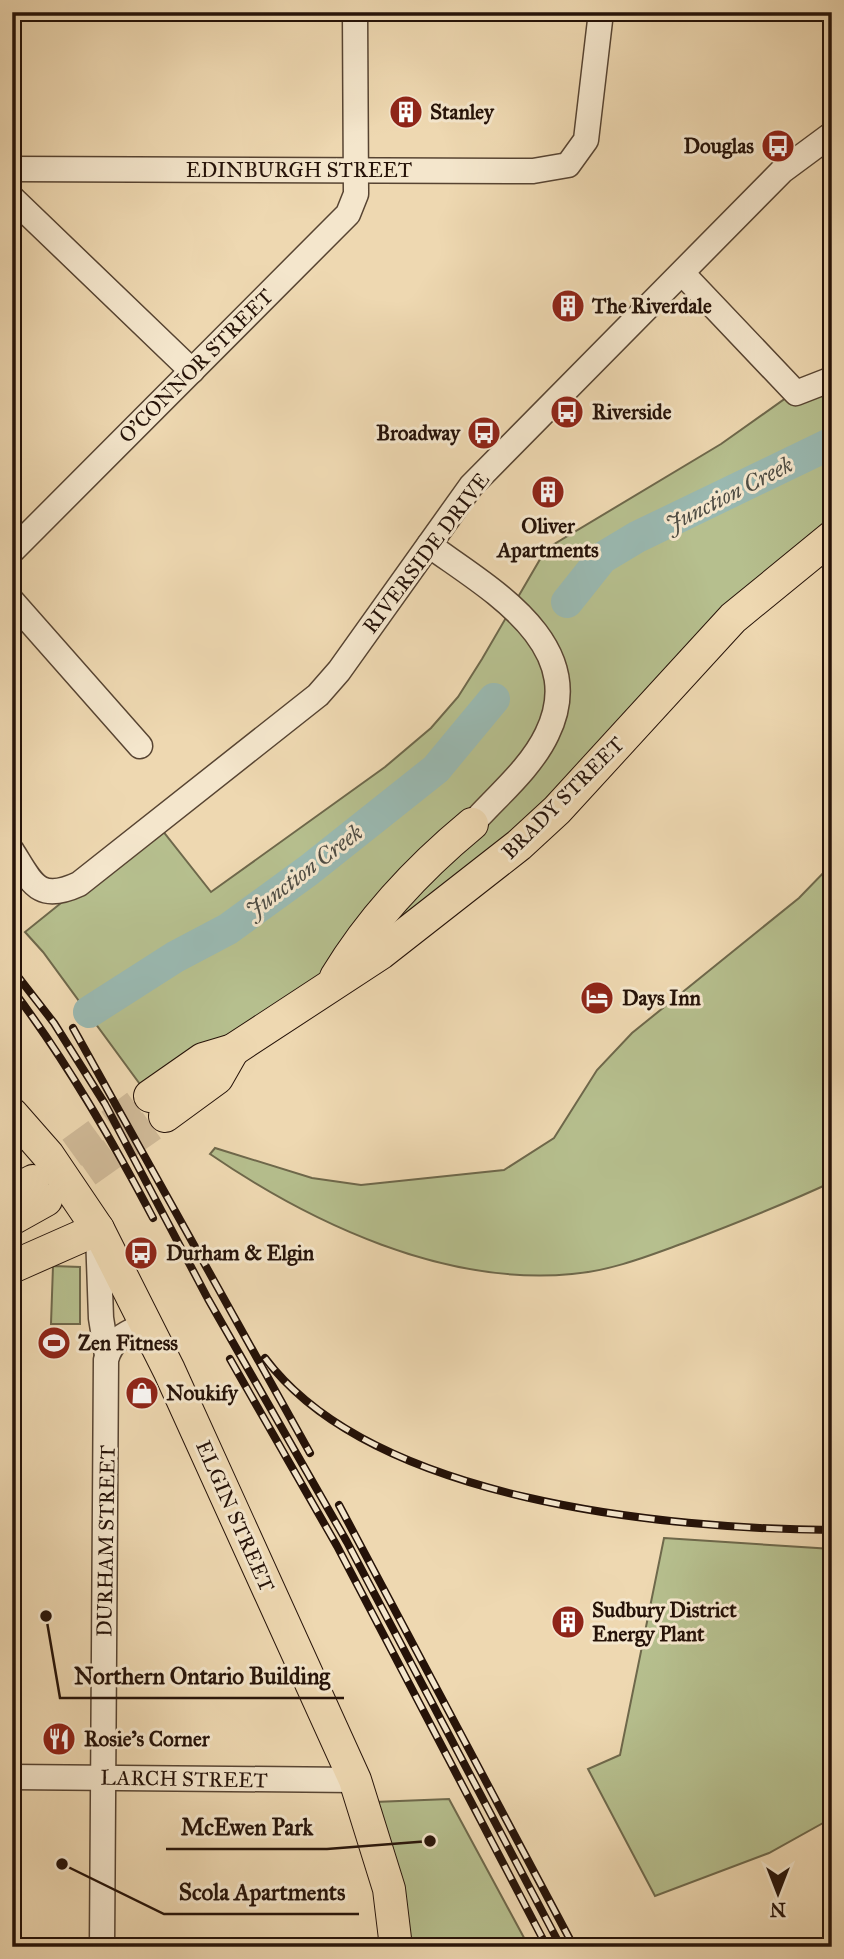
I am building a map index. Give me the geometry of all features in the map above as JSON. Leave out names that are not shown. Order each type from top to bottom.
[{"type":"main road","name":"BRADY STREET","points":[[157,1106],[203,1059],[233,1050],[330,987],[455,897],[557,810],[733,618],[832,537]]},
{"type":"main road","points":[[455,897],[452,871],[456,853],[472,824]]},
{"type":"main road","points":[[330,987],[355,946],[400,893],[472,824]]},
{"type":"main road","name":"ELGIN STREET","points":[[12,1114],[48,1155],[98,1229],[146,1324],[355,1780],[389,1889],[396,1947]]},
{"type":"main road","points":[[12,1219],[30,1191]]},
{"type":"main road","points":[[12,1267],[98,1229]]},
{"type":"street","name":"O'CONNOR STREET","points":[[12,551],[348,214],[356,194],[355,12]]},
{"type":"street","name":"EDINBURGH STREET","points":[[12,169],[533,171],[568,164],[580,153],[586,140],[601,12]]},
{"type":"street","name":"RIVERSIDE DRIVE","points":[[12,851],[31,881],[48,893],[62,892],[79,884],[318,695],[339,671],[471,486],[782,171],[829,141]]},
{"type":"street","points":[[12,198],[192,371]]},
{"type":"street","points":[[683,274],[796,393],[832,379]]},
{"type":"street","points":[[429,545],[519,610],[545,644],[554,671],[554,715],[547,734],[536,752],[472,824]]},
{"type":"street","points":[[12,601],[140,746]]},
{"type":"street","name":"DURHAM STREET","points":[[98,1229],[101,1318],[107,1355],[102,1947]]},
{"type":"street","points":[[107,1355],[120,1337],[146,1324]]},
{"type":"street","name":"LARCH STREET","points":[[12,1777],[355,1780]]},
{"type":"green space","points":[[832,377],[832,539],[451,903],[142,1087],[43,952],[25,932],[158,825],[211,892],[385,767],[431,728],[458,697],[546,549],[721,444],[793,393]]},
{"type":"green space","points":[[828,868],[832,874],[832,1182],[740,1221],[629,1262],[572,1274],[524,1275],[476,1270],[429,1260],[382,1245],[292,1204],[210,1154],[215,1148],[312,1178],[361,1185],[504,1170],[554,1138],[597,1070],[632,1033],[799,898]]},
{"type":"green space","points":[[53,1266],[80,1267],[80,1324],[51,1324]]},
{"type":"green space","points":[[664,1538],[832,1549],[832,1818],[769,1853],[655,1896],[588,1769],[620,1755]]},
{"type":"green space","points":[[449,1799],[529,1947],[405,1947],[375,1802]]},
{"type":"waterway","name":"Junction Creek","points":[[567,602],[602,558],[637,537],[832,443]]},
{"type":"waterway","name":"Junction Creek","points":[[89,1012],[175,957],[228,929],[309,870],[436,769],[494,699]]},
{"type":"tunnel","points":[[33,1181],[150,1096]]},
{"type":"tunnel","points":[[47,1199],[165,1116]]},
{"type":"railway","points":[[12,969],[54,1023],[105,1104],[208,1299],[347,1542],[561,1947]]},
{"type":"railway","points":[[12,989],[87,1101],[153,1218]]},
{"type":"railway","points":[[73,1028],[310,1453]]},
{"type":"railway","points":[[265,1358],[313,1406],[375,1445],[448,1475],[526,1497],[608,1513],[688,1523],[832,1530]]},
{"type":"railway","points":[[230,1359],[337,1546],[547,1947]]},
{"type":"railway","points":[[339,1505],[574,1947]]},
{"type":"place","name":"Stanley","points":[[406,112]]},
{"type":"place","name":"Douglas","points":[[778,146]]},
{"type":"place","name":"The Riverdale","points":[[568,306]]},
{"type":"place","name":"Riverside","points":[[567,412]]},
{"type":"place","name":"Broadway","points":[[484,433]]},
{"type":"place","name":"Oliver Apartments","points":[[548,492]]},
{"type":"place","name":"Days Inn","points":[[597,998]]},
{"type":"place","name":"Durham & Elgin","points":[[141,1253]]},
{"type":"place","name":"Zen Fitness","points":[[54,1343]]},
{"type":"place","name":"Noukify","points":[[142,1393]]},
{"type":"place","name":"Northern Ontario Building","points":[[46,1616]]},
{"type":"place","name":"Sudbury District Energy Plant","points":[[568,1622]]},
{"type":"place","name":"Rosie's Corner","points":[[59,1739]]},
{"type":"place","name":"McEwen Park","points":[[430,1841]]},
{"type":"place","name":"Scola Apartments","points":[[62,1864]]}]
